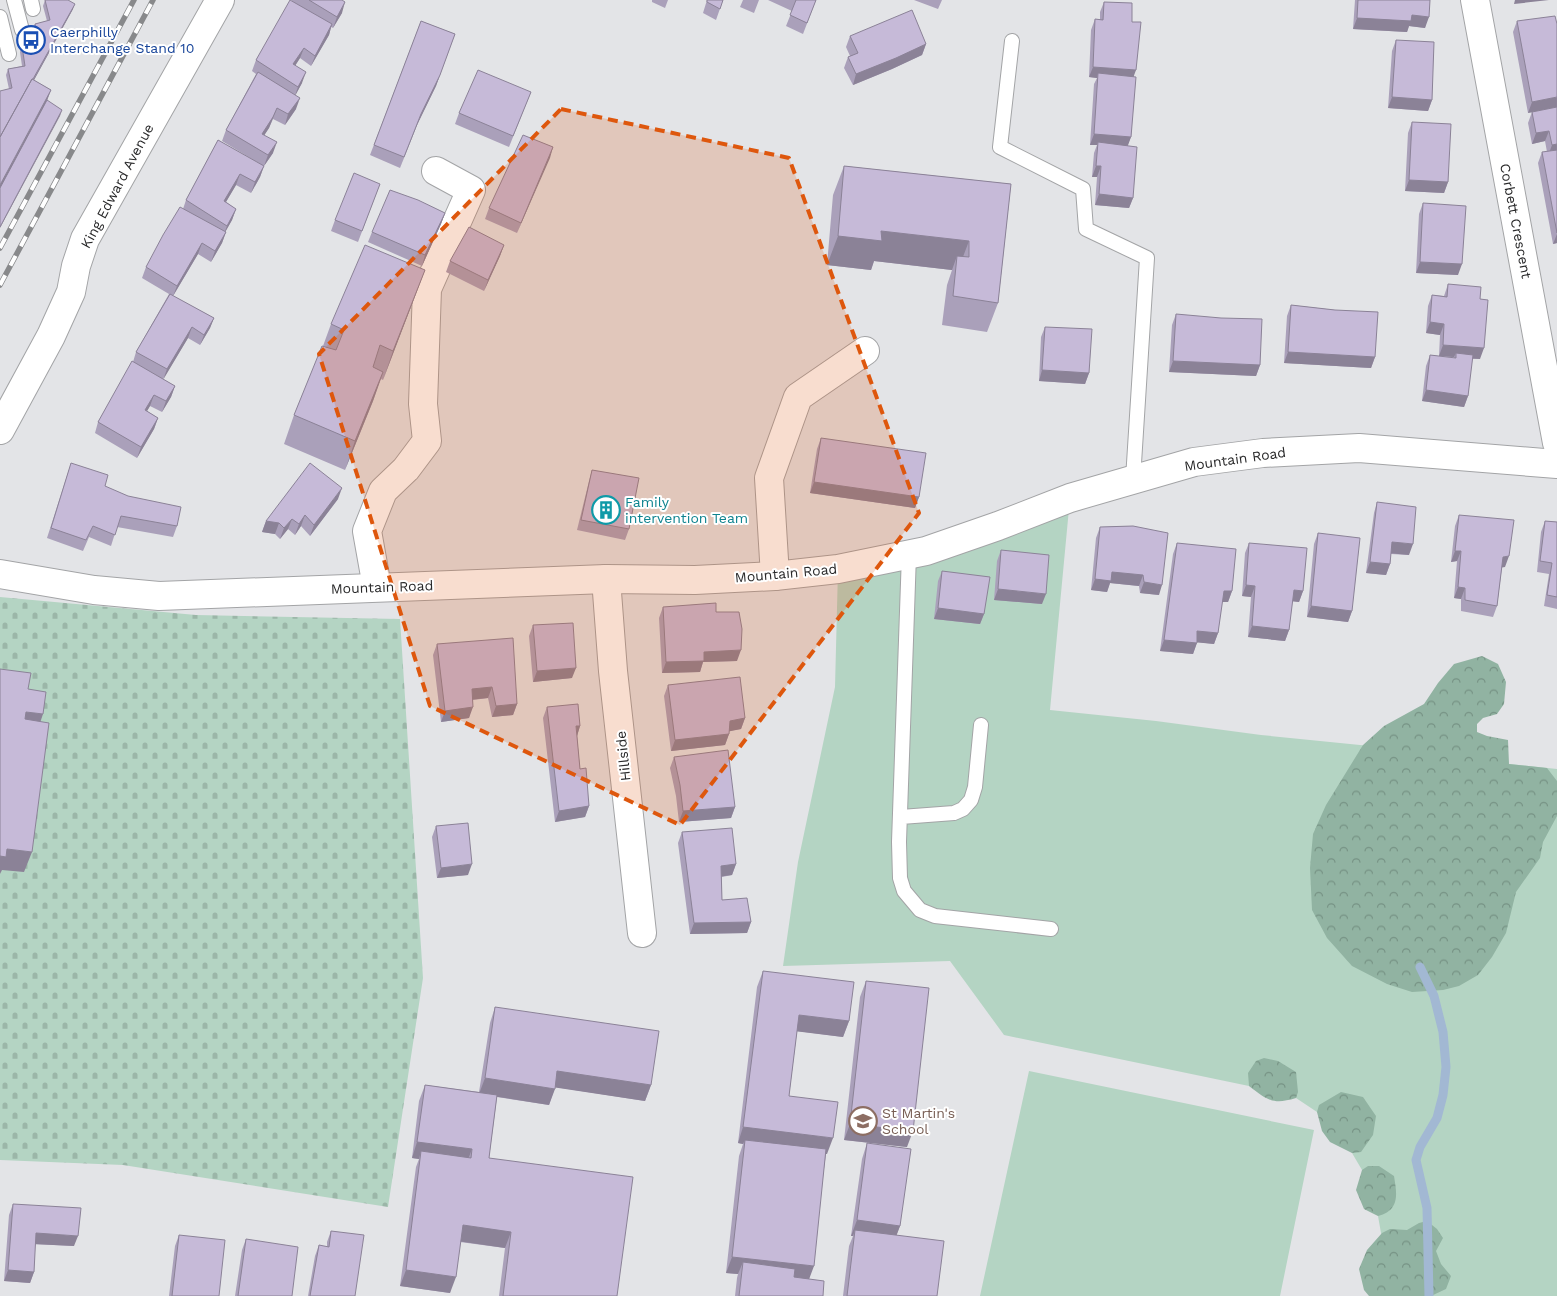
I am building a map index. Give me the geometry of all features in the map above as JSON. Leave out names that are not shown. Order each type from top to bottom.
[{"type":"street","name":"King Edward Avenue","points":[[0,430],[71,292],[76,266],[86,239],[220,0]]},
{"type":"street","name":"Corbett Crescent","points":[[1475,0],[1557,443]]},
{"type":"street","points":[[377,587],[367,531],[383,491],[406,469],[427,441],[423,404],[427,289],[471,190],[436,171]]},
{"type":"street","points":[[775,576],[769,478],[798,397],[865,351]]},
{"type":"street","name":"Mountain Road","points":[[0,574],[94,590],[159,596],[606,579],[695,580],[775,576],[838,568],[926,551],[1070,498],[1133,479],[1204,461],[1262,453],[1359,448],[1557,464]]},
{"type":"street","name":"Hillside","points":[[606,579],[614,680],[642,933]]},
{"type":"lane","points":[[14,0],[22,30]]},
{"type":"lane","points":[[0,17],[9,54]]},
{"type":"lane","points":[[1012,41],[1000,147],[1083,189],[1086,228],[1147,258],[1133,479]]},
{"type":"lane","points":[[909,554],[900,878],[904,891],[920,910],[934,916],[1050,929]]},
{"type":"lane","points":[[901,817],[954,813],[963,809],[971,800],[975,787],[980,725]]},
{"type":"highlighted area","points":[[561,109],[789,158],[919,513],[680,825],[430,706],[319,354]]},
{"type":"green space","points":[[1070,498],[1050,710],[1156,721],[1261,735],[1430,752],[1557,769],[1557,1296],[1399,1296],[1378,1216],[1362,1170],[1352,1153],[1334,1130],[1317,1112],[1296,1098],[1249,1086],[1004,1035],[950,961],[783,966],[798,862],[835,687],[838,569]]},
{"type":"green space","points":[[0,597],[196,615],[400,619],[423,978],[388,1207],[123,1165],[0,1160]]},
{"type":"green space","points":[[1482,656],[1498,664],[1506,682],[1504,704],[1497,714],[1483,718],[1477,724],[1477,732],[1508,740],[1509,764],[1547,768],[1557,781],[1557,816],[1543,842],[1540,858],[1516,892],[1506,933],[1492,957],[1478,975],[1459,986],[1443,990],[1412,992],[1387,984],[1352,966],[1327,938],[1312,910],[1310,868],[1313,834],[1326,805],[1363,745],[1384,726],[1424,704],[1454,664]]},
{"type":"green space","points":[[1264,1058],[1278,1061],[1296,1072],[1298,1092],[1296,1098],[1281,1101],[1271,1100],[1249,1086],[1248,1073],[1256,1061]]},
{"type":"green space","points":[[1029,1071],[1314,1130],[1280,1296],[980,1296]]},
{"type":"green space","points":[[1341,1092],[1363,1097],[1376,1116],[1373,1135],[1361,1152],[1352,1153],[1330,1142],[1322,1131],[1317,1112],[1319,1105]]},
{"type":"green space","points":[[1368,1166],[1379,1166],[1394,1176],[1396,1195],[1394,1205],[1390,1210],[1378,1216],[1364,1209],[1356,1190],[1362,1170]]},
{"type":"green space","points":[[1427,1221],[1437,1229],[1443,1238],[1436,1251],[1441,1264],[1451,1276],[1446,1289],[1431,1296],[1369,1296],[1364,1290],[1359,1269],[1367,1250],[1382,1233],[1390,1229],[1407,1230]]},
{"type":"building","points":[[45,0],[68,0],[75,4],[0,137],[0,91],[12,88],[8,69],[25,66],[22,46],[38,43],[35,24],[50,20]]},
{"type":"building","points":[[290,0],[332,24],[315,56],[304,48],[293,64],[306,72],[298,87],[256,60]]},
{"type":"building","points":[[309,0],[342,0],[345,2],[337,17]]},
{"type":"building","points":[[707,0],[723,0],[720,9],[707,2]]},
{"type":"building","points":[[796,0],[816,0],[807,23],[790,15]]},
{"type":"building","points":[[1358,0],[1430,0],[1429,17],[1412,15],[1411,21],[1357,18]]},
{"type":"building","points":[[1104,2],[1132,3],[1132,22],[1141,22],[1136,70],[1093,67],[1095,19],[1103,20]]},
{"type":"building","points":[[912,10],[926,44],[856,74],[848,57],[858,53],[850,36]]},
{"type":"building","points":[[1555,16],[1557,24],[1557,97],[1532,102],[1517,21]]},
{"type":"building","points":[[421,21],[455,34],[440,75],[421,114],[404,157],[374,145]]},
{"type":"building","points":[[1396,40],[1434,42],[1432,100],[1392,97]]},
{"type":"building","points":[[478,70],[531,92],[513,136],[459,113]]},
{"type":"building","points":[[258,72],[300,98],[288,114],[277,108],[262,134],[277,142],[268,155],[226,130]]},
{"type":"building","points":[[1098,73],[1136,77],[1131,137],[1094,134]]},
{"type":"building","points":[[32,79],[51,90],[0,185],[0,137]]},
{"type":"building","points":[[47,100],[62,110],[0,227],[0,188]]},
{"type":"building","points":[[1557,107],[1557,144],[1552,145],[1549,131],[1536,133],[1532,112]]},
{"type":"building","points":[[1412,122],[1451,124],[1448,182],[1409,180]]},
{"type":"building","points":[[523,135],[553,147],[521,223],[489,208]]},
{"type":"building","points":[[218,140],[264,166],[255,182],[240,174],[224,201],[236,209],[227,226],[186,200]]},
{"type":"building","points":[[1098,142],[1137,147],[1133,198],[1099,194],[1101,166],[1096,166]]},
{"type":"building","points":[[1557,150],[1557,233],[1542,152]]},
{"type":"building","points":[[844,166],[1011,184],[998,303],[953,296],[957,256],[969,257],[969,241],[881,231],[882,241],[838,236]]},
{"type":"building","points":[[354,173],[380,184],[362,231],[335,220]]},
{"type":"building","points":[[390,190],[418,200],[445,213],[425,255],[372,232]]},
{"type":"building","points":[[1423,203],[1466,206],[1462,264],[1420,262]]},
{"type":"building","points":[[180,207],[226,232],[215,251],[202,243],[177,286],[146,267]]},
{"type":"building","points":[[469,227],[504,245],[488,280],[450,261]]},
{"type":"building","points":[[365,245],[425,270],[393,351],[380,345],[373,367],[383,372],[355,441],[294,415],[322,346],[336,350],[344,330],[331,324]]},
{"type":"building","points":[[1448,284],[1481,287],[1480,299],[1488,300],[1484,348],[1443,345],[1444,324],[1430,322],[1432,295],[1447,297]]},
{"type":"building","points":[[170,294],[214,318],[204,335],[192,327],[167,369],[136,352]]},
{"type":"building","points":[[1291,305],[1378,312],[1375,357],[1288,352]]},
{"type":"building","points":[[1176,314],[1262,319],[1260,365],[1173,361]]},
{"type":"building","points":[[1045,327],[1092,329],[1089,373],[1042,370]]},
{"type":"building","points":[[1456,353],[1473,355],[1468,396],[1426,390],[1430,355],[1456,358]]},
{"type":"building","points":[[132,361],[175,386],[166,401],[154,395],[145,410],[158,418],[141,447],[98,422]]},
{"type":"building","points":[[821,438],[926,453],[919,497],[814,482]]},
{"type":"building","points":[[71,463],[108,475],[105,486],[128,496],[181,507],[177,526],[121,516],[115,535],[93,526],[86,540],[51,528]]},
{"type":"building","points":[[310,463],[342,488],[314,525],[305,515],[299,524],[292,519],[284,528],[279,523],[266,521]]},
{"type":"building","name":"Family intervention Team","points":[[592,470],[639,478],[629,529],[581,520]]},
{"type":"building","points":[[1377,502],[1416,507],[1413,544],[1392,542],[1390,564],[1370,562]]},
{"type":"building","points":[[1459,515],[1514,520],[1509,556],[1503,557],[1497,606],[1465,600],[1465,588],[1458,587],[1461,551],[1455,551]]},
{"type":"building","points":[[1545,521],[1557,522],[1557,597],[1547,595],[1552,563],[1540,561]]},
{"type":"building","points":[[1133,526],[1168,533],[1162,585],[1144,582],[1143,575],[1112,572],[1111,581],[1095,579],[1100,527]]},
{"type":"building","points":[[1318,533],[1360,538],[1352,611],[1311,606]]},
{"type":"building","points":[[1177,543],[1236,549],[1232,591],[1224,591],[1218,633],[1197,631],[1197,643],[1164,640]]},
{"type":"building","points":[[1249,543],[1307,548],[1303,591],[1294,590],[1289,630],[1252,626],[1255,586],[1246,585]]},
{"type":"building","points":[[1001,550],[1049,555],[1046,594],[998,589]]},
{"type":"building","points":[[942,571],[990,577],[984,614],[938,608]]},
{"type":"building","points":[[716,603],[716,612],[739,612],[742,629],[741,650],[704,652],[704,661],[666,662],[663,607]]},
{"type":"building","points":[[573,623],[576,668],[537,671],[533,625]]},
{"type":"building","points":[[513,638],[517,704],[496,706],[492,687],[472,689],[473,707],[445,711],[437,644]]},
{"type":"building","points":[[0,669],[31,673],[28,689],[46,692],[43,714],[26,712],[25,719],[49,723],[32,852],[7,849],[6,857],[0,856]]},
{"type":"building","points":[[740,677],[745,718],[730,721],[729,734],[675,740],[668,685]]},
{"type":"building","points":[[578,704],[580,726],[576,726],[580,769],[586,768],[589,806],[559,811],[547,707]]},
{"type":"building","points":[[728,750],[735,807],[683,811],[674,757]]},
{"type":"building","points":[[468,823],[472,864],[441,868],[436,826]]},
{"type":"building","points":[[732,828],[736,864],[721,866],[722,900],[747,898],[751,922],[694,923],[682,832]]},
{"type":"building","points":[[763,971],[854,982],[849,1021],[799,1015],[789,1096],[838,1102],[833,1138],[743,1127]]},
{"type":"building","points":[[866,981],[929,988],[913,1131],[850,1124]]},
{"type":"building","points":[[495,1007],[659,1031],[651,1085],[557,1071],[555,1089],[485,1078]]},
{"type":"building","points":[[425,1085],[497,1095],[489,1158],[633,1177],[617,1296],[503,1296],[511,1232],[463,1225],[456,1277],[406,1270],[421,1151],[471,1158],[472,1149],[417,1142]]},
{"type":"building","points":[[745,1140],[826,1149],[814,1266],[732,1257]]},
{"type":"building","points":[[867,1143],[911,1149],[900,1226],[857,1220]]},
{"type":"building","points":[[13,1204],[81,1208],[78,1236],[36,1233],[34,1272],[8,1270]]},
{"type":"building","points":[[855,1230],[944,1241],[937,1296],[847,1296]]},
{"type":"building","points":[[331,1231],[364,1235],[355,1296],[310,1296],[319,1245],[329,1247]]},
{"type":"building","points":[[179,1235],[225,1240],[219,1296],[172,1296]]},
{"type":"building","points":[[246,1239],[298,1247],[292,1296],[238,1296]]},
{"type":"building","points":[[743,1262],[795,1269],[794,1277],[824,1281],[823,1296],[739,1296]]},
{"type":"waterway","points":[[1420,967],[1434,996],[1443,1032],[1446,1067],[1443,1095],[1437,1118],[1420,1147],[1416,1160],[1427,1208],[1429,1296]]},
{"type":"railway","points":[[0,248],[134,0]]},
{"type":"railway","points":[[0,285],[153,0]]},
{"type":"place","name":"Caerphilly Interchange Stand 10","points":[[31,40]]},
{"type":"place","name":"Family intervention Team","points":[[606,510]]},
{"type":"place","name":"St Martin's School","points":[[863,1121]]}]
